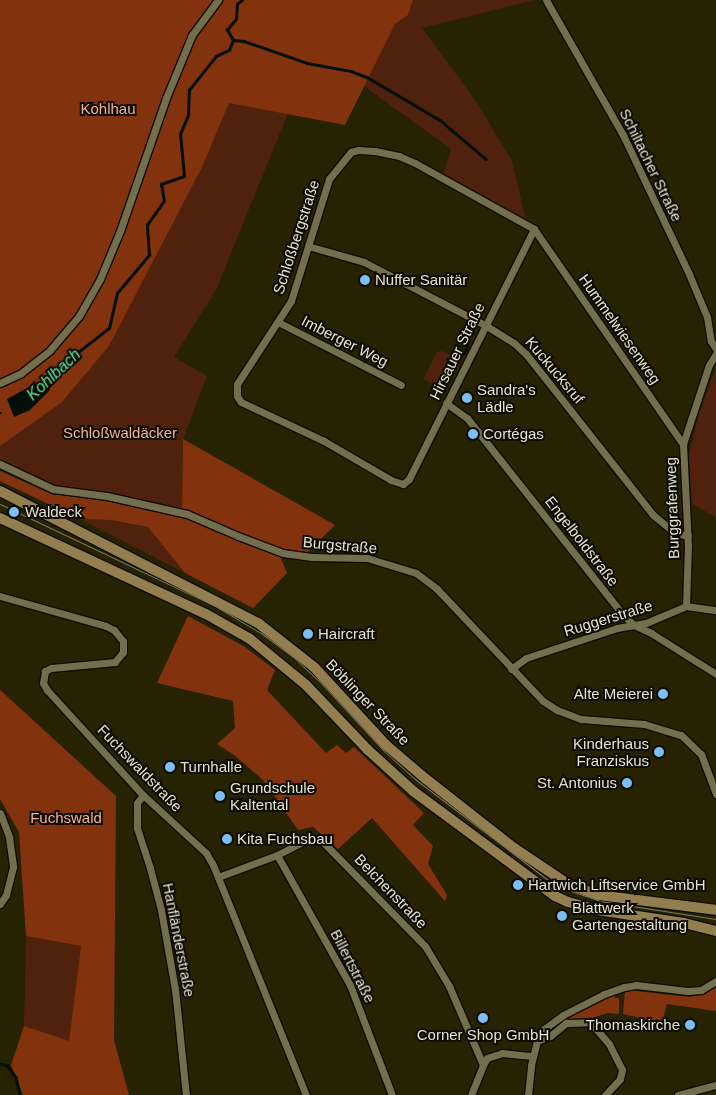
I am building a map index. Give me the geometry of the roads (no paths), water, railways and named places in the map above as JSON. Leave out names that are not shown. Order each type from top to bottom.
[{"type":"main road","name":"Böblinger Straße","points":[[0,491],[258,623],[314,667],[386,745],[426,779],[514,848],[562,880],[598,895],[716,910]]},
{"type":"main road","points":[[0,518],[206,614],[250,639],[306,685],[368,750],[414,791],[555,896],[582,907],[684,923],[716,932]]},
{"type":"street","points":[[0,383],[20,373],[50,350],[79,316],[88,301],[120,232],[166,98],[192,35],[218,0]]},
{"type":"street","name":"Schiltacher Straße","points":[[546,0],[623,135],[689,274],[707,318],[711,342],[716,350]]},
{"type":"street","name":"Schloßbergstraße","points":[[403,484],[391,480],[324,441],[241,402],[236,390],[237,384],[291,301],[330,179],[345,158],[358,150],[388,153],[415,163],[534,229]]},
{"type":"street","name":"Hirsauer Straße","points":[[403,484],[409,479],[534,229]]},
{"type":"street","name":"Hummelwiesenweg","points":[[534,229],[683,444]]},
{"type":"street","name":"Kuckucksruf","points":[[308,246],[364,262],[485,325],[526,354],[653,515],[675,533],[688,536]]},
{"type":"street","name":"Imberger Weg","points":[[278,322],[401,384]]},
{"type":"street","name":"Burggrafenweg","points":[[686,606],[688,536],[683,444],[709,365],[716,354]]},
{"type":"street","name":"Engelboldstraße","points":[[446,403],[467,418],[623,615],[634,625],[651,632],[716,674]]},
{"type":"street","name":"Burgstraße","points":[[0,464],[54,489],[107,496],[187,514],[238,536],[283,552],[312,557],[367,558],[416,573],[437,589],[542,701],[567,715],[594,722],[656,726],[681,735],[701,754],[716,794]]},
{"type":"street","name":"Fuchswaldstraße","points":[[0,596],[106,626],[119,635],[124,647],[120,659],[115,662],[51,668],[45,671],[43,682],[47,690],[143,795],[206,853],[218,877],[306,1095]]},
{"type":"street","points":[[686,606],[716,610]]},
{"type":"street","name":"Ruggerstraße","points":[[511,669],[526,658],[617,628],[646,623],[686,606]]},
{"type":"street","name":"Hanfländerstraße","points":[[143,795],[137,803],[137,828],[161,910],[175,989],[186,1095]]},
{"type":"street","points":[[0,813],[9,837],[13,867],[6,895],[0,904]]},
{"type":"street","name":"Belchenstraße","points":[[218,877],[311,839],[322,841],[425,946],[449,986],[483,1065]]},
{"type":"street","name":"Billertstraße","points":[[277,854],[350,985],[392,1095]]},
{"type":"street","points":[[528,1095],[532,1056],[537,1041],[544,1029],[563,1015],[615,990],[636,985],[688,992],[701,990],[716,982]]},
{"type":"street","points":[[537,1041],[550,1036],[566,1023],[590,1022],[609,1044],[622,1070],[620,1079],[605,1095]]},
{"type":"street","points":[[471,1095],[483,1065],[488,1058],[502,1053],[532,1056]]},
{"type":"street","points":[[678,1095],[716,1085]]},
{"type":"waterway","name":"Kohlbach","points":[[47,385],[64,363],[109,328],[117,293],[149,255],[147,225],[164,201],[161,184],[184,176],[180,134],[188,115],[189,90],[216,56],[229,50],[233,40],[227,30],[236,19],[237,4],[242,0]]},
{"type":"waterway","points":[[233,40],[244,41],[307,63],[351,71],[367,77],[440,120],[486,159]]},
{"type":"waterway","points":[[447,359],[457,359],[464,353],[471,330]]},
{"type":"waterway","points":[[0,1064],[7,1065],[16,1077],[20,1095]]},
{"type":"tram line","points":[[0,504],[215,606],[261,633],[292,656],[319,681],[384,751],[415,779],[556,886],[600,901],[716,919]]},
{"type":"place","name":"Nuffer Sanitär","points":[[365,280]]},
{"type":"place","name":"Sandra's Lädle","points":[[467,398]]},
{"type":"place","name":"Cortégas","points":[[473,434]]},
{"type":"place","name":"Waldeck","points":[[14,512]]},
{"type":"place","name":"Haircraft","points":[[308,634]]},
{"type":"place","name":"Alte Meierei","points":[[663,694]]},
{"type":"place","name":"Kinderhaus Franziskus","points":[[659,752]]},
{"type":"place","name":"Turnhalle","points":[[170,767]]},
{"type":"place","name":"St. Antonius","points":[[627,783]]},
{"type":"place","name":"Grundschule Kaltental","points":[[220,796]]},
{"type":"place","name":"Kita Fuchsbau","points":[[227,839]]},
{"type":"place","name":"Hartwich Liftservice GmbH","points":[[518,885]]},
{"type":"place","name":"Blattwerk Gartengestaltung","points":[[562,916]]},
{"type":"place","name":"Corner Shop GmbH","points":[[483,1018]]},
{"type":"place","name":"Thomaskirche","points":[[690,1025]]},
{"type":"park label","name":"Kohlhau","points":[[108,109]]},
{"type":"park label","name":"Schloßwaldäcker","points":[[120,433]]},
{"type":"park label","name":"Fuchswald","points":[[66,818]]}]
